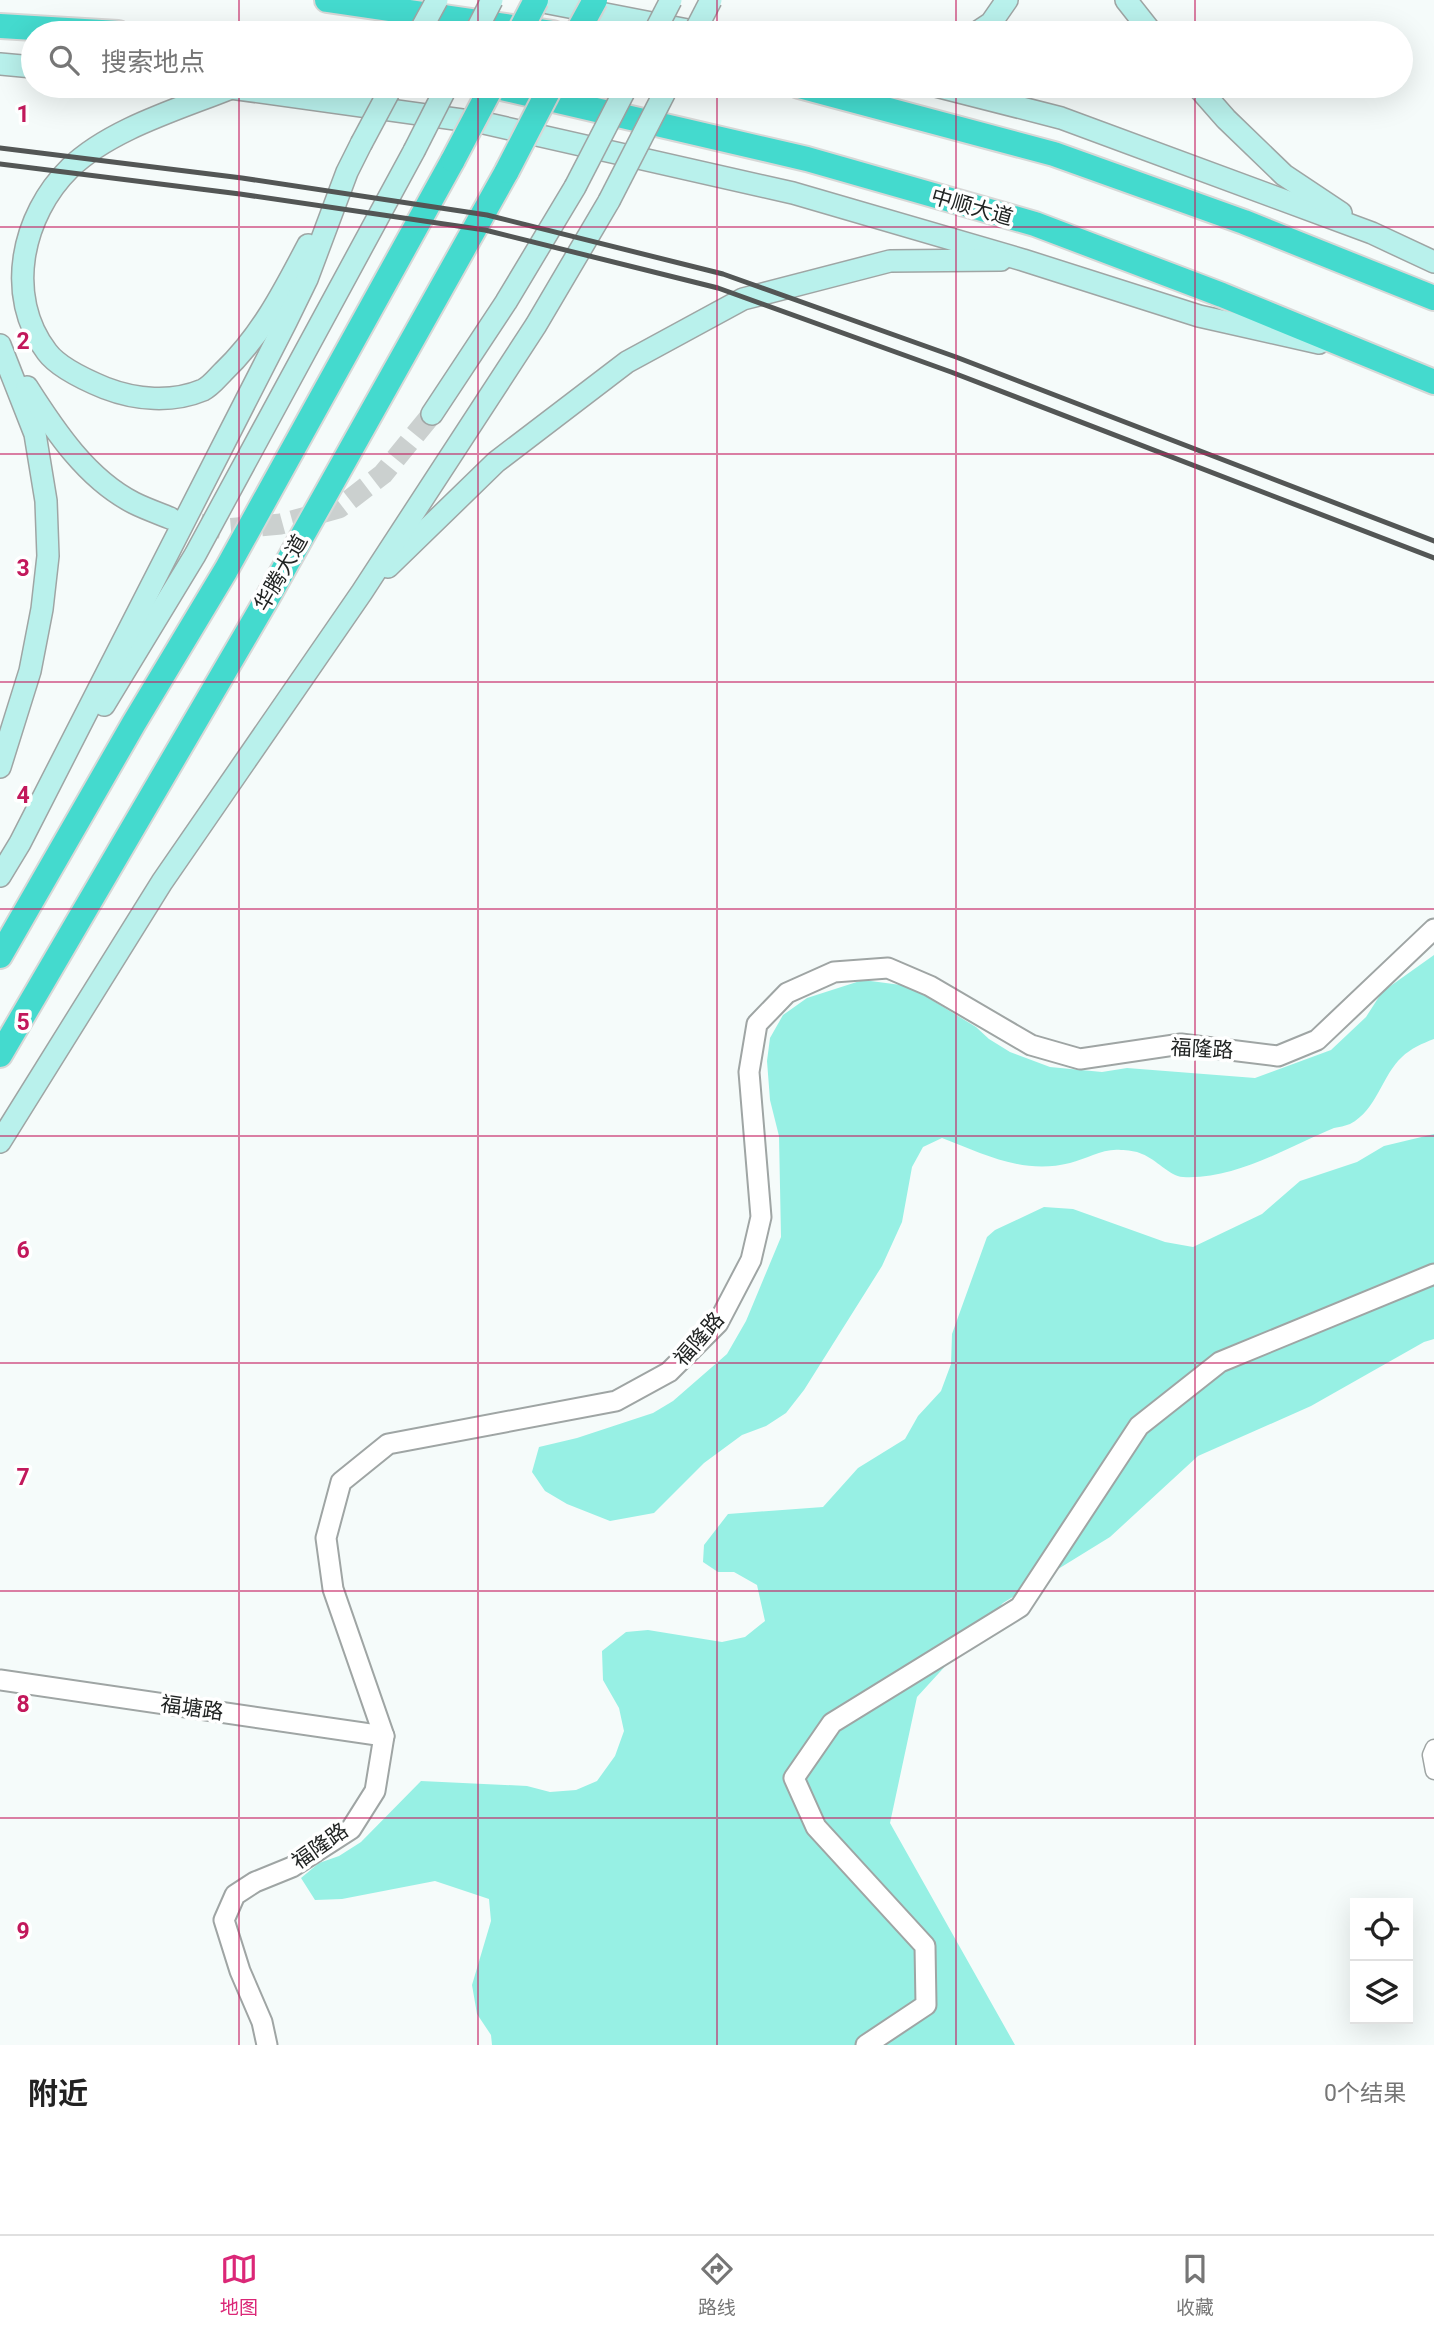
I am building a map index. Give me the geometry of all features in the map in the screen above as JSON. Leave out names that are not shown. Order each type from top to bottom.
[{"type":"highway","points":[[327,0],[471,21]]},
{"type":"highway","points":[[525,21],[535,0]]},
{"type":"highway","points":[[584,21],[594,0]]},
{"type":"highway","points":[[0,26],[21,27]]},
{"type":"highway","points":[[0,956],[226,570],[486,98]]},
{"type":"highway","name":"中顺大道","points":[[544,98],[807,159],[1035,224],[1222,295],[1434,382]]},
{"type":"highway","name":"华腾大道","points":[[0,1055],[268,597],[507,172],[545,98]]},
{"type":"highway","points":[[844,98],[1054,154],[1244,222],[1434,299]]},
{"type":"main road","points":[[426,21],[437,0]]},
{"type":"main road","points":[[481,21],[492,0]]},
{"type":"main road","points":[[535,0],[642,21]]},
{"type":"main road","points":[[660,21],[671,0]]},
{"type":"main road","points":[[700,21],[711,0]]},
{"type":"main road","points":[[992,21],[1007,0]]},
{"type":"main road","points":[[1126,0],[1143,21]]},
{"type":"main road","points":[[1142,0],[1152,21]]},
{"type":"main road","points":[[0,64],[21,66]]},
{"type":"main road","points":[[198,98],[108,138],[70,168],[41,204],[25,246],[22,289],[31,326],[48,354],[85,380],[125,396],[168,399],[205,389],[242,354],[265,323],[386,98]]},
{"type":"main road","points":[[303,98],[484,123],[793,194],[1023,260],[1199,316],[1366,354]]},
{"type":"main road","points":[[0,876],[195,555],[441,98]]},
{"type":"main road","points":[[432,414],[506,302],[575,187],[621,98]]},
{"type":"main road","points":[[0,1142],[162,882],[362,592],[536,325],[609,201],[662,98]]},
{"type":"main road","points":[[983,98],[1061,118],[1372,233],[1434,262]]},
{"type":"main road","points":[[1208,98],[1284,175],[1372,233]]},
{"type":"main road","points":[[20,843],[307,279],[347,172]]},
{"type":"main road","points":[[362,592],[496,462],[627,362],[743,299],[890,261],[1023,260]]},
{"type":"main road","points":[[3,349],[53,429],[96,476],[133,503],[170,518]]},
{"type":"main road","points":[[0,767],[30,671],[42,610],[48,556],[46,501],[35,434],[3,349]]},
{"type":"street","name":"福隆路","points":[[267,2045],[262,2022],[240,1970],[224,1920],[235,1895],[256,1882],[292,1867],[351,1829],[375,1791],[384,1737],[333,1589],[326,1538],[341,1482],[388,1444],[616,1401],[669,1372],[718,1322],[751,1259],[761,1217],[749,1072],[757,1024],[787,993],[834,972],[888,968],[930,986],[1031,1045],[1080,1059],[1181,1044],[1278,1056],[1317,1040],[1434,929]]},
{"type":"street","points":[[866,2045],[926,2005],[925,1946],[816,1827],[794,1778],[832,1723],[1020,1607],[1139,1426],[1220,1362],[1434,1274]]},
{"type":"street","name":"福塘路","points":[[0,1680],[384,1737]]},
{"type":"street","points":[[1434,1748],[1431,1755],[1434,1771]]},
{"type":"shaded area","points":[[1434,955],[1434,1039],[1409,1051],[1395,1064],[1367,1110],[1350,1124],[1334,1128],[1261,1161],[1203,1177],[1178,1176],[1147,1156],[1132,1151],[1108,1151],[1053,1166],[1020,1165],[942,1138],[923,1147],[912,1167],[902,1222],[882,1266],[804,1390],[786,1413],[766,1426],[742,1435],[704,1463],[654,1513],[610,1521],[567,1504],[545,1491],[532,1472],[539,1447],[577,1438],[653,1413],[673,1401],[727,1354],[746,1321],[781,1237],[779,1136],[770,1100],[767,1061],[770,1038],[783,1015],[807,998],[863,980],[901,985],[922,994],[976,1027],[1010,1052],[1050,1067],[1102,1072],[1127,1068],[1255,1078],[1331,1050],[1366,1017],[1382,992]]},
{"type":"shaded area","points":[[1434,1134],[1434,1339],[1424,1342],[1311,1406],[1198,1456],[1110,1537],[1003,1603],[917,1697],[890,1823],[1015,2045],[492,2045],[491,2035],[477,2014],[472,1985],[491,1921],[489,1899],[435,1881],[342,1899],[315,1900],[301,1878],[319,1863],[339,1856],[361,1842],[421,1781],[527,1786],[550,1792],[576,1790],[597,1781],[615,1756],[624,1731],[619,1708],[603,1680],[602,1651],[626,1632],[648,1630],[722,1642],[745,1637],[765,1621],[757,1585],[734,1572],[718,1572],[703,1562],[704,1545],[728,1514],[823,1507],[858,1468],[905,1439],[918,1416],[941,1391],[951,1364],[952,1334],[987,1237],[995,1230],[1044,1207],[1073,1209],[1165,1242],[1193,1247],[1262,1214],[1300,1181],[1357,1162],[1384,1146]]},
{"type":"tunnel","points":[[170,518],[225,529],[281,524],[339,508],[383,474],[432,414]]},
{"type":"railway","points":[[0,148],[242,178],[487,215],[723,274],[956,357],[1434,541]]},
{"type":"railway","points":[[0,164],[240,194],[485,230],[718,288],[951,372],[1434,558]]}]
